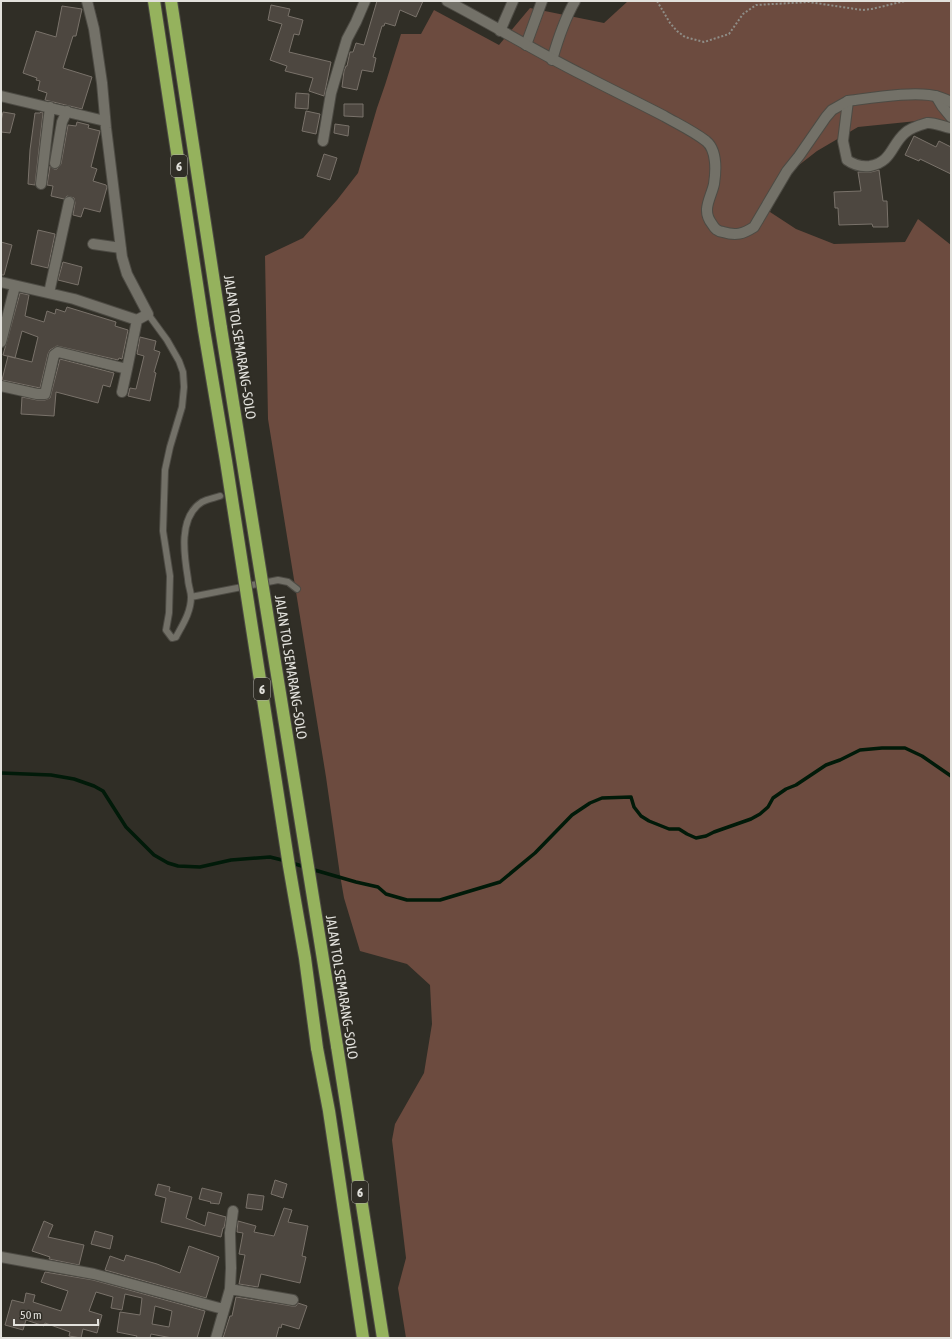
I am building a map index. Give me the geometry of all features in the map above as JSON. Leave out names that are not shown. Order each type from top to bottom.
[{"type":"highway","name":"6","points":[[154,1],[204,330],[289,866],[304,950],[317,1048],[330,1119],[363,1338]]},
{"type":"highway","name":"JALAN TOL SEMARANG–SOLO","points":[[171,1],[221,328],[383,1338]]},
{"type":"street","points":[[1,282],[74,299],[137,320],[148,314],[127,274],[121,248],[105,121],[102,83],[94,30],[87,1]]},
{"type":"street","points":[[323,140],[335,77],[347,39],[365,1]]},
{"type":"street","points":[[447,1],[552,60],[684,127],[707,142],[712,148],[715,162],[713,185],[706,209],[707,215],[709,221],[717,231],[734,235],[746,232],[754,227],[787,171],[832,110],[848,101],[909,95],[936,96],[951,102]]},
{"type":"street","points":[[500,31],[513,1]]},
{"type":"street","points":[[526,45],[542,1]]},
{"type":"street","points":[[552,60],[567,14],[575,1]]},
{"type":"street","points":[[1,96],[105,121]]},
{"type":"street","points":[[936,96],[951,117]]},
{"type":"street","points":[[848,101],[844,142],[847,160],[854,165],[876,165],[885,161],[904,134],[914,127],[930,123],[951,128]]},
{"type":"street","points":[[41,184],[50,107]]},
{"type":"street","points":[[55,163],[62,122],[67,111]]},
{"type":"street","points":[[49,293],[69,202]]},
{"type":"street","points":[[92,244],[121,248]]},
{"type":"street","points":[[1,342],[16,286]]},
{"type":"street","points":[[122,392],[137,320]]},
{"type":"street","points":[[1,386],[37,394],[45,394],[54,355],[58,352],[127,369]]},
{"type":"street","points":[[216,1338],[230,1289],[230,1233],[234,1211]]},
{"type":"street","points":[[1,1257],[94,1274],[224,1309]]},
{"type":"street","points":[[230,1289],[293,1300]]},
{"type":"lane","points":[[148,314],[167,340],[179,361],[183,372],[184,388],[182,407],[165,470],[163,531],[170,576],[169,614],[166,630],[172,638],[176,637],[189,613],[191,597],[184,542],[185,529],[193,509],[203,501],[220,496]]},
{"type":"lane","points":[[191,597],[278,580],[288,582],[297,589]]},
{"type":"path","points":[[657,1],[662,12],[677,31],[685,38],[704,42],[729,34],[743,14],[756,5],[809,2],[862,10],[905,1]]},
{"type":"shaded area","points":[[628,1],[951,1],[951,130],[917,121],[858,127],[817,151],[781,179],[770,212],[796,229],[834,244],[905,242],[918,219],[951,245],[951,1338],[406,1338],[398,1288],[406,1258],[392,1140],[395,1124],[424,1073],[432,1024],[430,985],[407,964],[360,951],[344,898],[268,419],[265,256],[303,238],[337,200],[358,173],[401,34],[421,34],[434,10],[499,45],[530,8],[604,23]]},
{"type":"building","points":[[377,1],[423,1],[416,17],[400,10],[395,26],[385,23],[384,26],[382,26],[373,57],[376,58],[373,72],[362,70],[357,90],[342,87],[344,71],[347,66],[350,52],[353,52],[356,43],[364,45]]},
{"type":"building","points":[[271,5],[290,9],[288,16],[303,20],[299,35],[294,34],[289,52],[331,62],[324,96],[309,91],[313,78],[285,71],[287,66],[270,60],[282,24],[268,20]]},
{"type":"building","points":[[62,6],[82,9],[76,36],[73,36],[63,68],[92,77],[82,109],[45,100],[47,93],[38,90],[40,81],[36,80],[37,78],[23,73],[36,31],[56,37]]},
{"type":"building","points":[[296,93],[309,94],[308,109],[295,108]]},
{"type":"building","points":[[344,104],[363,104],[363,117],[344,116]]},
{"type":"building","points":[[306,111],[320,114],[316,134],[302,131]]},
{"type":"building","points":[[3,112],[15,114],[10,133],[1,132]]},
{"type":"building","points":[[35,113],[43,113],[35,185],[28,184],[30,150]]},
{"type":"building","points":[[77,122],[89,125],[88,128],[100,131],[91,167],[97,169],[93,181],[106,185],[107,187],[100,212],[84,208],[81,217],[73,215],[75,203],[74,198],[67,196],[64,199],[51,196],[53,186],[47,185],[50,166],[57,169],[61,164],[68,125],[76,126]]},
{"type":"building","points":[[335,124],[349,126],[348,136],[334,133]]},
{"type":"building","points":[[914,136],[936,147],[939,141],[951,147],[951,174],[920,159],[919,161],[905,155]]},
{"type":"building","points":[[324,154],[337,158],[330,180],[317,176]]},
{"type":"building","points":[[879,170],[883,201],[887,201],[888,227],[873,227],[872,224],[839,225],[838,208],[835,208],[834,192],[861,191],[858,172],[871,172]]},
{"type":"building","points":[[38,230],[55,234],[48,268],[31,264]]},
{"type":"building","points":[[1,242],[12,245],[4,275],[1,275]]},
{"type":"building","points":[[63,262],[82,267],[78,285],[58,280]]},
{"type":"building","points":[[20,293],[29,295],[25,316],[44,322],[47,311],[55,314],[56,309],[65,312],[67,307],[116,322],[115,326],[128,330],[122,359],[119,358],[118,360],[57,346],[50,350],[40,388],[2,380],[8,356],[3,355]],"holes":[[[22,331],[38,337],[32,362],[15,358]]]},
{"type":"building","points":[[140,337],[156,341],[154,350],[160,352],[154,372],[156,373],[150,401],[128,396],[130,388],[136,389],[144,356],[137,354]]},
{"type":"building","points":[[60,359],[114,373],[110,387],[103,385],[98,403],[56,392],[54,416],[21,414],[22,397],[37,400],[45,400],[50,398]]},
{"type":"building","points":[[275,1180],[287,1184],[283,1198],[271,1194]]},
{"type":"building","points":[[158,1184],[170,1187],[169,1191],[192,1197],[186,1218],[205,1226],[208,1212],[226,1217],[221,1237],[161,1222],[166,1198],[155,1195]]},
{"type":"building","points":[[202,1188],[222,1193],[219,1204],[210,1203],[211,1202],[199,1199]]},
{"type":"building","points":[[248,1194],[264,1196],[262,1210],[246,1208]]},
{"type":"building","points":[[284,1208],[292,1210],[288,1222],[308,1226],[302,1256],[306,1257],[300,1283],[261,1274],[258,1287],[239,1284],[245,1255],[239,1254],[243,1233],[237,1232],[238,1221],[256,1226],[254,1232],[274,1236]]},
{"type":"building","points":[[44,1221],[53,1225],[48,1237],[84,1245],[79,1265],[49,1259],[50,1257],[32,1251]]},
{"type":"building","points":[[95,1231],[113,1236],[110,1249],[91,1244]]},
{"type":"building","points":[[189,1246],[219,1257],[206,1298],[105,1270],[110,1256],[124,1261],[126,1255],[157,1264],[180,1273]]},
{"type":"building","points":[[45,1272],[93,1280],[205,1311],[197,1338],[172,1338],[151,1334],[150,1338],[136,1338],[137,1336],[117,1332],[120,1312],[140,1315],[142,1298],[125,1294],[122,1310],[111,1308],[113,1297],[96,1292],[89,1311],[102,1315],[97,1333],[83,1329],[81,1338],[69,1336],[70,1332],[45,1323],[44,1326],[26,1320],[23,1330],[5,1325],[12,1300],[24,1303],[26,1293],[35,1295],[33,1302],[61,1311],[68,1291],[41,1282]],"holes":[[[155,1306],[172,1311],[169,1327],[152,1324]]]},
{"type":"building","points":[[236,1297],[292,1306],[296,1306],[298,1303],[307,1306],[299,1329],[282,1324],[281,1328],[279,1327],[276,1338],[223,1338],[230,1316],[232,1316]]},
{"type":"waterway","points":[[311,869],[378,887],[386,894],[407,900],[440,900],[500,882],[535,853],[572,815],[590,803],[602,798],[631,797],[634,807],[641,816],[669,829],[679,829],[696,838],[706,836],[751,819],[760,814],[768,807],[773,798],[786,789],[796,785],[826,765],[860,750],[905,748],[922,756],[951,776]]},
{"type":"waterway","points":[[1,773],[51,775],[74,779],[94,786],[103,791],[126,827],[154,855],[168,863],[178,866],[200,867],[231,860],[270,857],[286,861]]},
{"type":"waterway","points":[[292,863],[305,867]]}]
